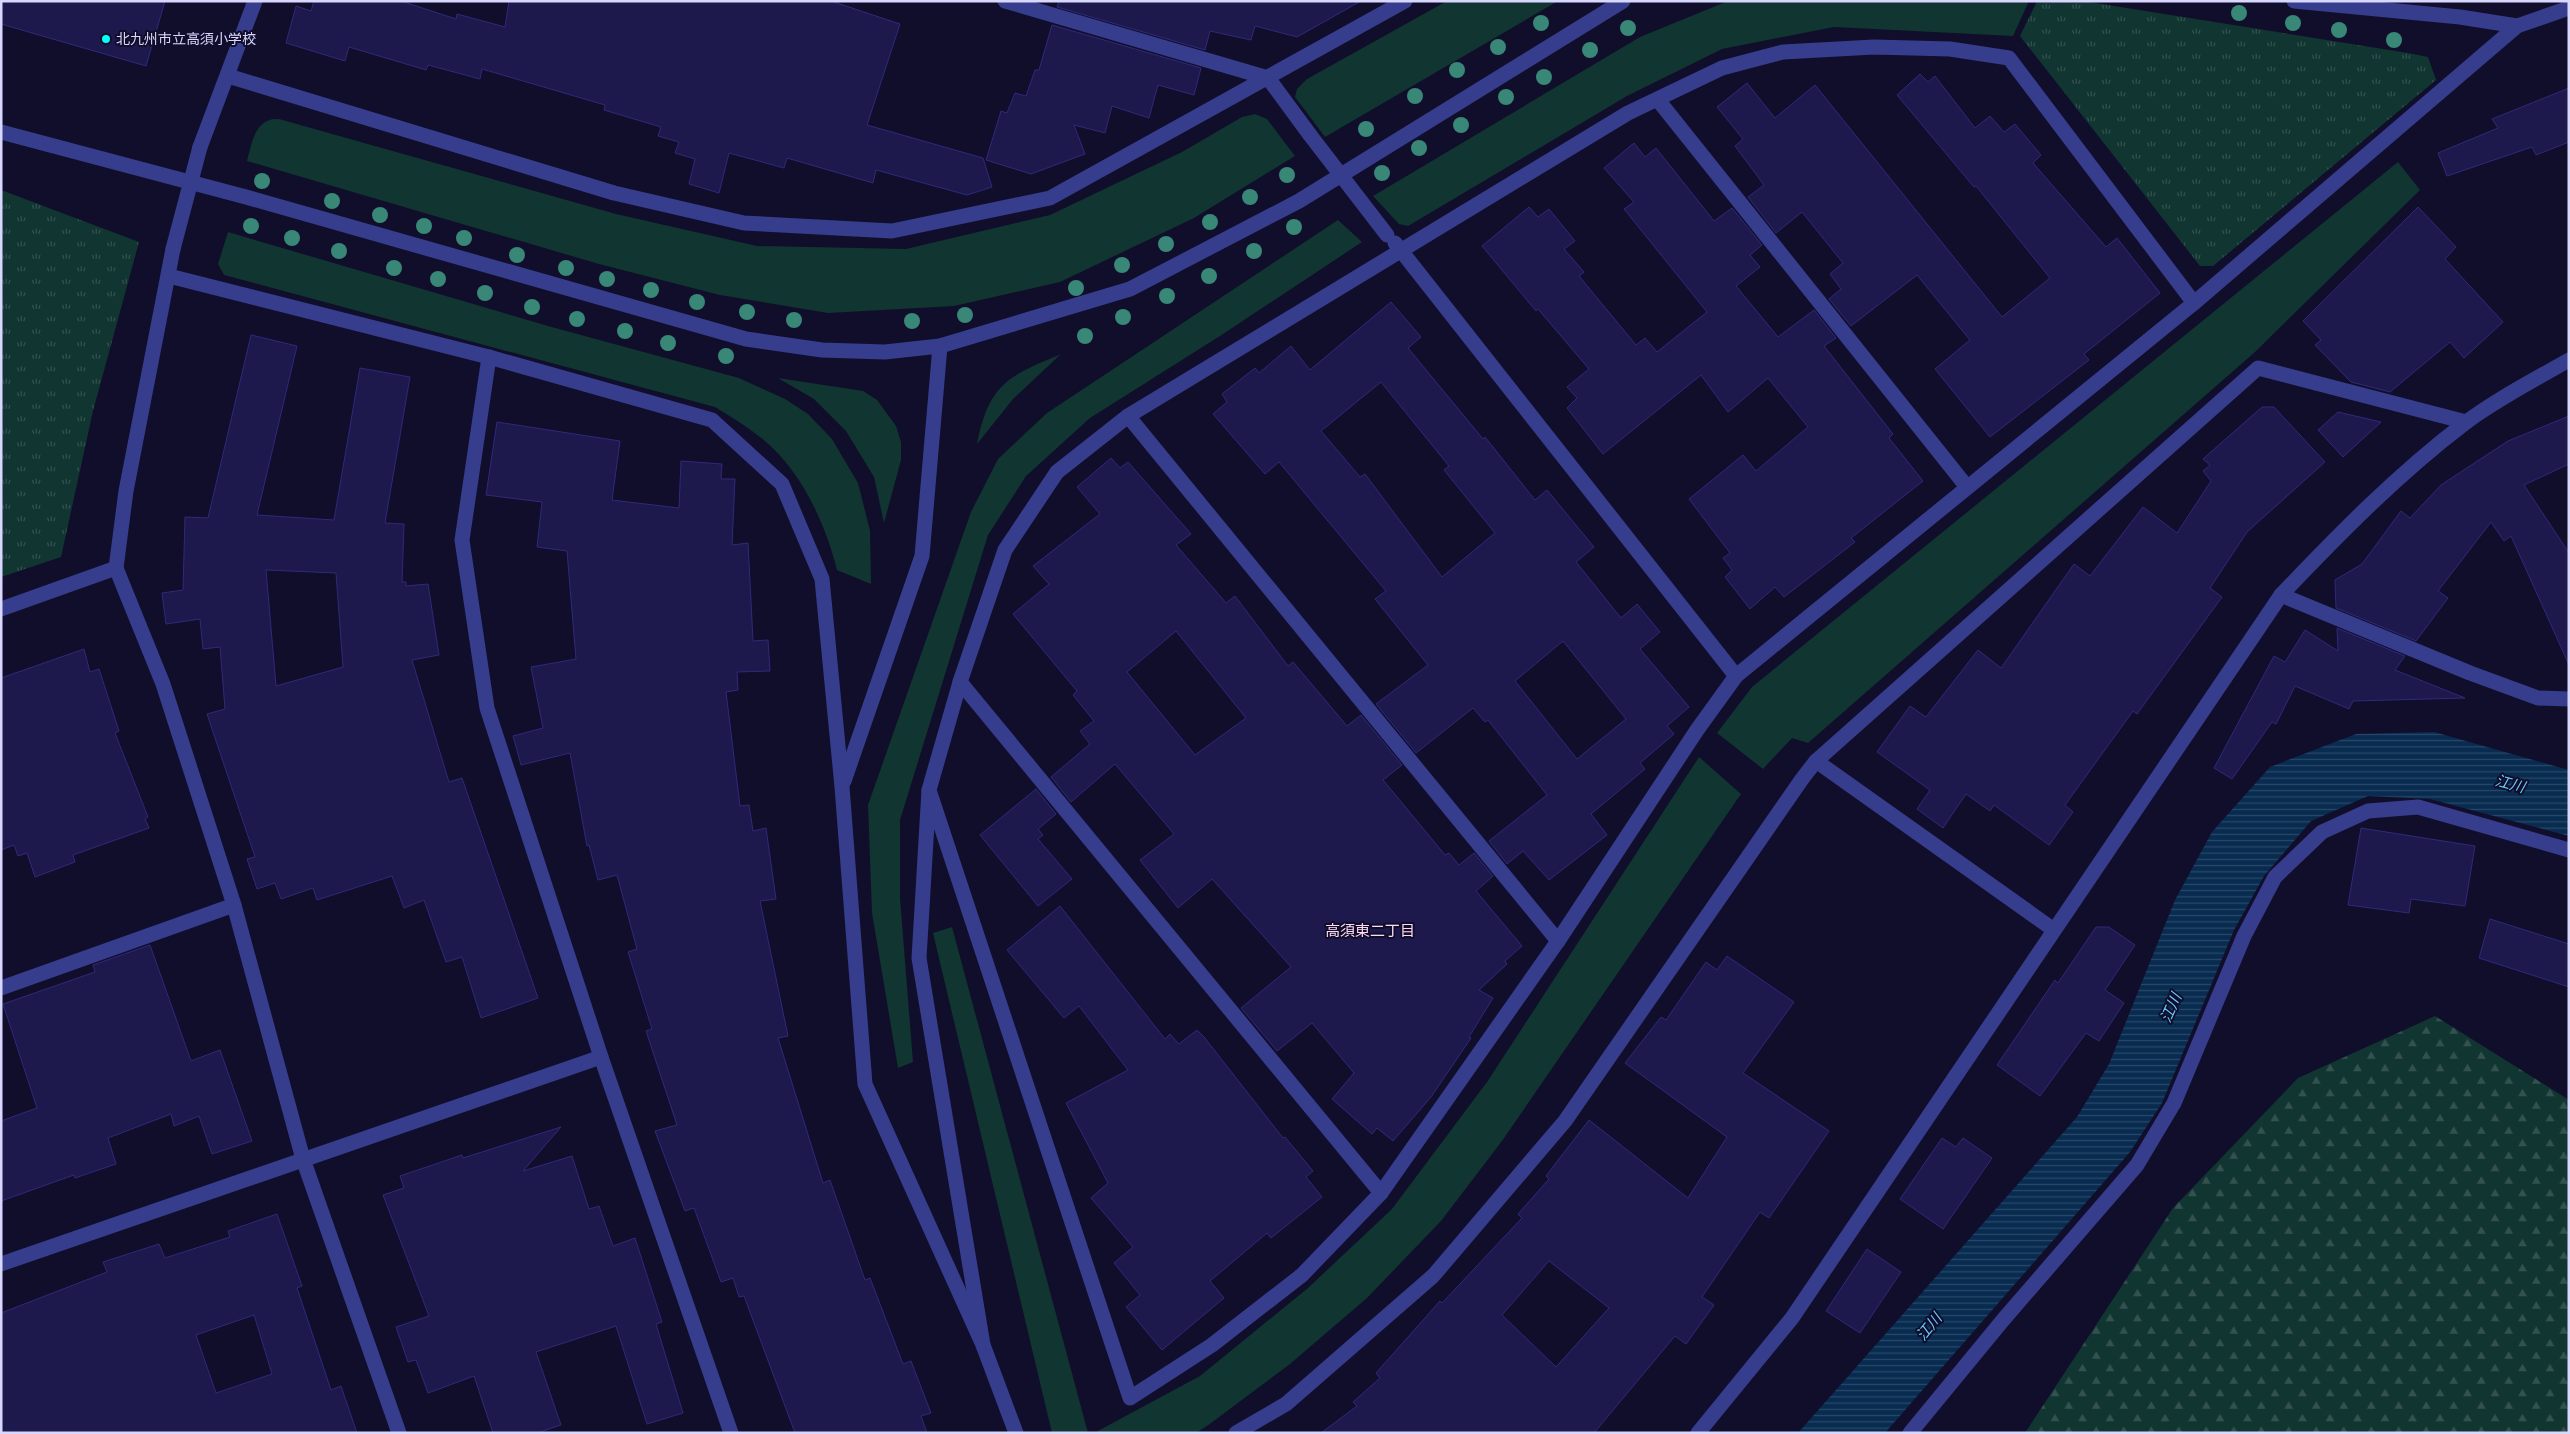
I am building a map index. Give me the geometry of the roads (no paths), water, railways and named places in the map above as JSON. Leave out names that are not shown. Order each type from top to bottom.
[{"type":"street","points":[[255,1],[200,147],[173,250],[126,491],[116,568],[163,684],[234,905],[303,1159],[399,1433]]},
{"type":"street","points":[[1005,1],[1268,78],[1387,235],[1401,248],[1736,676]]},
{"type":"street","points":[[228,76],[614,193],[744,223],[892,231],[1050,198],[1406,1]]},
{"type":"street","points":[[1,132],[256,200],[746,339],[831,350],[885,352],[940,346],[1130,290],[1299,201],[1623,1]]},
{"type":"street","points":[[2294,1],[2460,17],[2517,26]]},
{"type":"street","points":[[928,790],[1130,1398],[1212,1345],[1302,1275],[1381,1193],[1558,941],[1697,730],[1736,676],[2194,303],[2517,26],[2569,8]]},
{"type":"street","points":[[983,1345],[919,958],[928,790],[960,682],[1005,550],[1057,472],[1128,416],[1401,248],[1628,112],[1658,100],[1722,68],[1782,52],[1874,48],[1950,49],[2009,58],[2194,303]]},
{"type":"street","points":[[1658,100],[1967,487]]},
{"type":"street","points":[[169,276],[489,357],[712,420],[782,484],[822,579],[842,787],[865,1084],[983,1345],[1016,1433]]},
{"type":"street","points":[[842,787],[922,556],[940,346]]},
{"type":"street","points":[[489,357],[462,540],[486,708],[601,1057],[732,1433]]},
{"type":"street","points":[[1698,1433],[1792,1318],[2281,595],[2328,546],[2415,463],[2466,422],[2569,360]]},
{"type":"street","points":[[1236,1433],[1286,1404],[1434,1276],[1565,1121],[1816,761],[2258,368],[2466,422]]},
{"type":"street","points":[[1128,416],[1558,941]]},
{"type":"street","points":[[1,609],[116,568]]},
{"type":"street","points":[[2281,595],[2470,673],[2538,698],[2569,700]]},
{"type":"street","points":[[960,682],[1381,1193]]},
{"type":"street","points":[[1816,761],[2054,930]]},
{"type":"street","points":[[1910,1433],[2003,1320],[2137,1165],[2174,1103],[2244,936],[2275,877],[2322,832],[2368,811],[2418,807],[2569,850]]},
{"type":"street","points":[[1,988],[234,905]]},
{"type":"street","points":[[1,1264],[601,1057]]},
{"type":"water","name":"江川","points":[[2434,732],[2569,770],[2569,836],[2430,799],[2368,796],[2311,821],[2264,876],[2234,930],[2162,1103],[2130,1152],[1885,1433],[1798,1433],[2077,1117],[2109,1064],[2175,900],[2212,832],[2270,767],[2356,734]]},
{"type":"place","name":"北九州市立高須小学校","points":[[106,39]]},
{"type":"district","name":"高須東二丁目","points":[[1370,931]]}]
